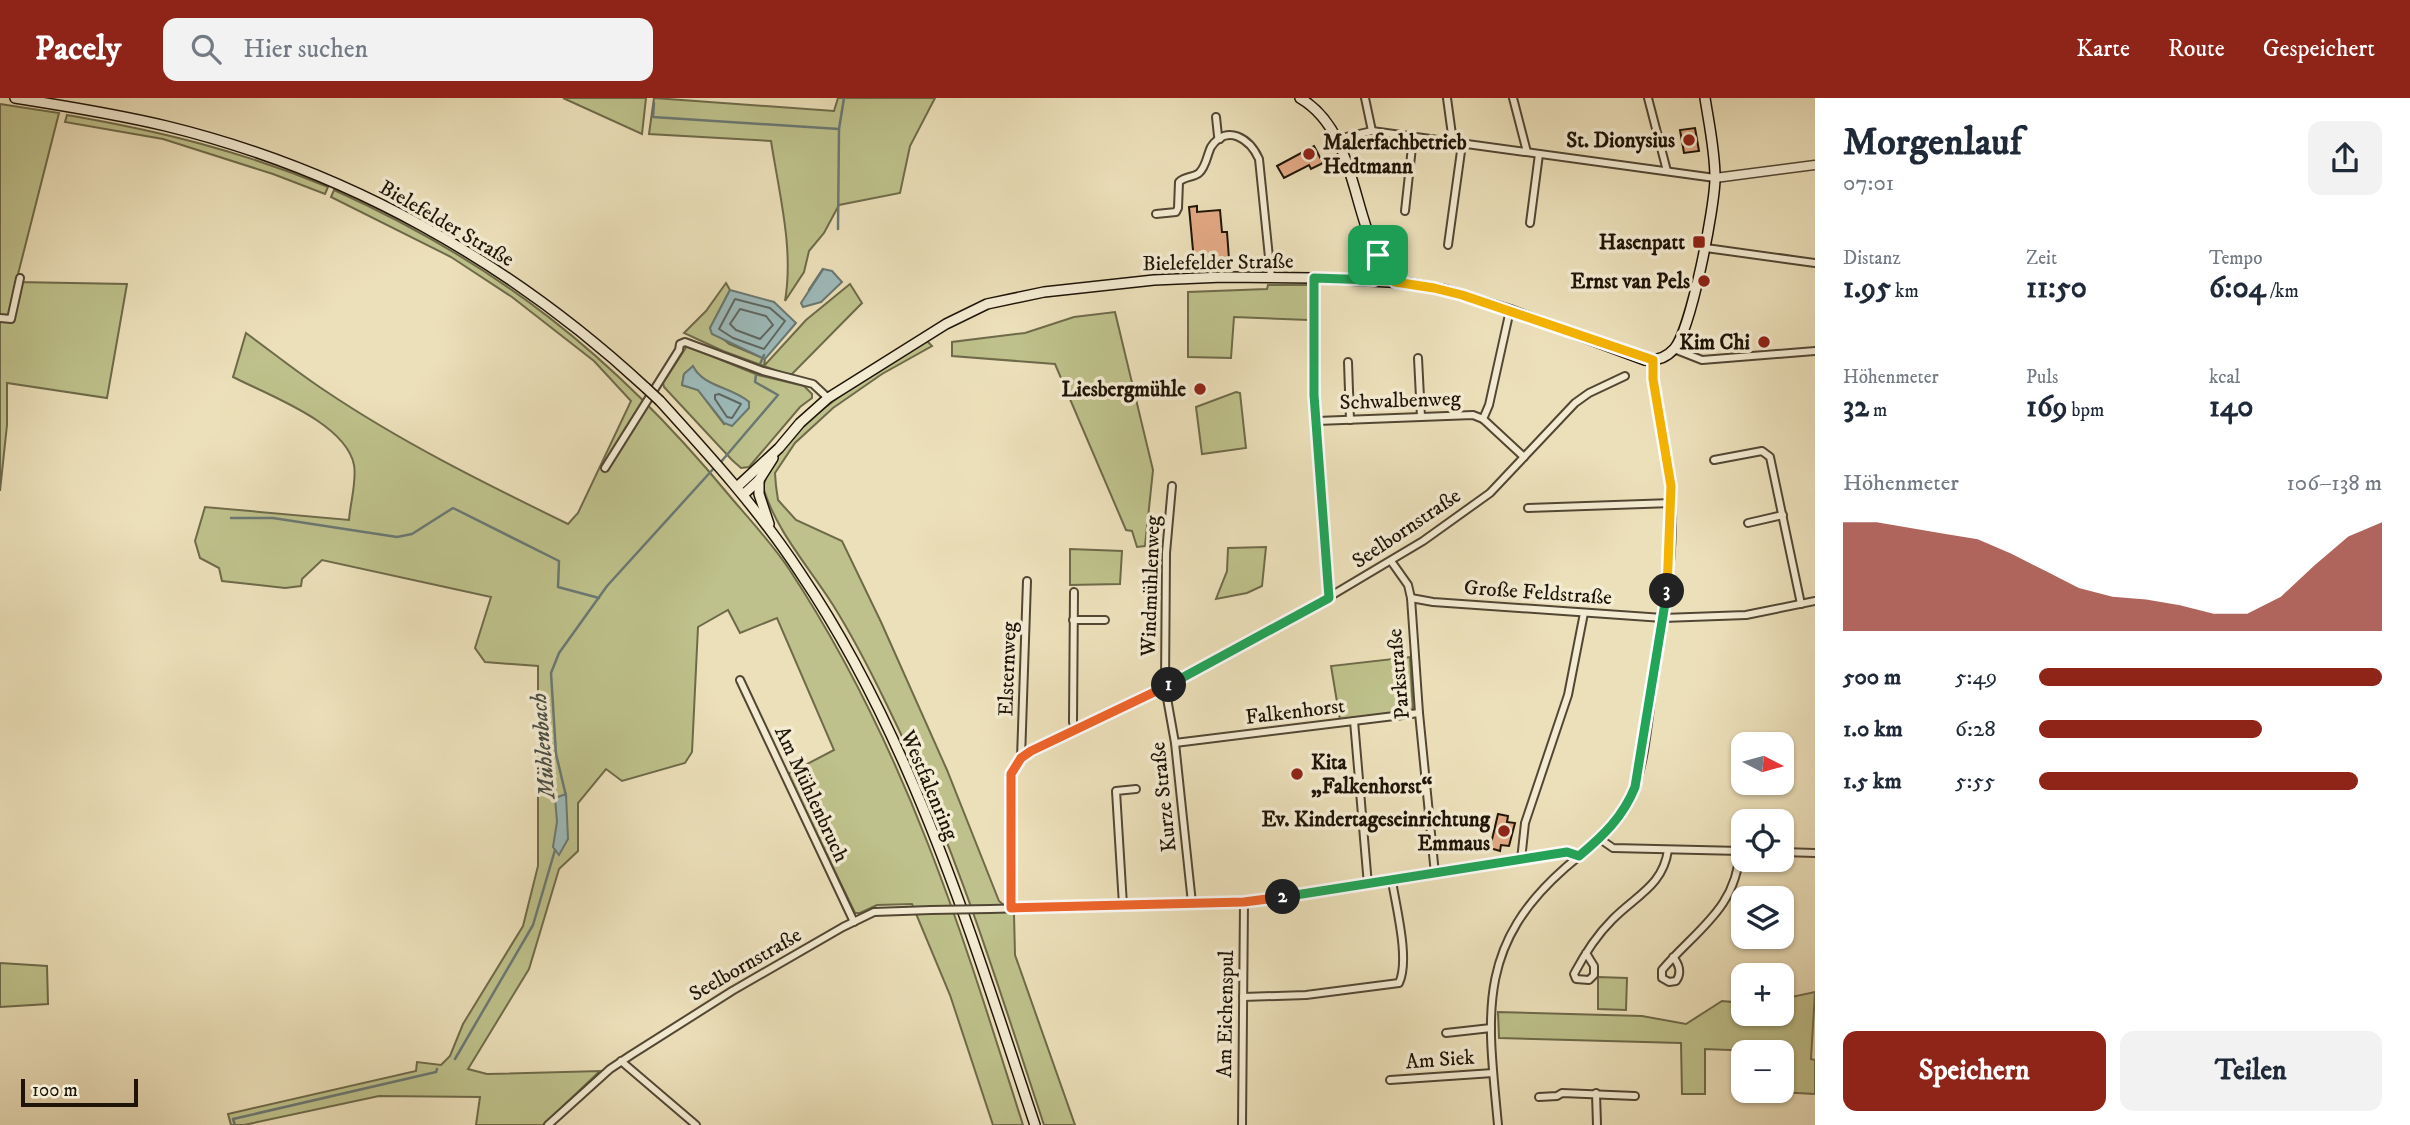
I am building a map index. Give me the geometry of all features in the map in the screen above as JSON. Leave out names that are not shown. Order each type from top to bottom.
[{"type":"main road","name":"Bielefelder Straße","points":[[15,98],[169,126],[299,168],[371,199],[466,250],[538,298],[646,388],[740,491]]},
{"type":"main road","points":[[1300,98],[1324,118],[1340,138],[1378,255],[1395,282]]},
{"type":"main road","points":[[1653,360],[1664,358],[1674,349],[1683,332],[1706,248],[1715,178],[1705,98]]},
{"type":"main road","points":[[1374,280],[1378,255]]},
{"type":"main road","name":"Bielefelder Straße","points":[[740,491],[800,423],[828,398],[946,324],[988,304],[1036,293],[1117,283],[1271,277],[1395,282],[1434,288],[1510,310],[1637,357],[1653,360]]},
{"type":"main road","name":"Bielefelder Straße","points":[[740,491],[759,480],[779,448]]},
{"type":"main road","points":[[759,480],[759,494],[770,529]]},
{"type":"main road","name":"Westfalenring","points":[[740,491],[803,575],[842,642],[899,755],[932,831],[986,976],[1035,1125]]},
{"type":"street","points":[[1365,98],[1372,131]]},
{"type":"street","points":[[1447,98],[1452,142]]},
{"type":"street","points":[[1513,98],[1527,152]]},
{"type":"street","points":[[1648,98],[1667,171]]},
{"type":"street","points":[[1216,117],[1217,135],[1220,139]]},
{"type":"street","points":[[1340,138],[1372,131],[1715,178],[1815,165]]},
{"type":"street","points":[[1156,214],[1176,212],[1179,181],[1200,172],[1210,149],[1220,139],[1237,136],[1245,138],[1254,146],[1259,159],[1271,277]]},
{"type":"street","points":[[1405,211],[1413,138]]},
{"type":"street","points":[[1448,245],[1462,144]]},
{"type":"street","points":[[1530,223],[1539,154]]},
{"type":"street","points":[[1706,248],[1815,263]]},
{"type":"street","points":[[0,318],[11,319],[20,278]]},
{"type":"street","points":[[1314,278],[1313,349],[1329,598]]},
{"type":"street","points":[[1510,310],[1489,405],[1483,419],[1524,457]]},
{"type":"street","points":[[605,468],[679,350],[680,344],[685,342],[763,371],[813,384],[828,398]]},
{"type":"street","points":[[1674,349],[1702,360],[1815,351]]},
{"type":"street","points":[[1418,358],[1421,417]]},
{"type":"street","points":[[1498,1125],[1491,1028],[1493,982],[1510,933],[1539,893],[1600,839],[1621,816],[1635,787],[1669,574],[1672,503],[1670,469],[1653,379],[1653,360]]},
{"type":"street","points":[[1348,362],[1350,420]]},
{"type":"street","name":"Seelbornstraße","points":[[1021,758],[1165,687],[1329,598],[1391,561],[1490,493],[1575,403],[1589,393],[1625,376]]},
{"type":"street","name":"Schwalbenweg","points":[[1317,421],[1474,415],[1483,419]]},
{"type":"street","points":[[1714,460],[1762,451],[1770,457],[1801,604]]},
{"type":"street","name":"Windmühlenweg","points":[[1165,687],[1166,553],[1172,486]]},
{"type":"street","points":[[1528,508],[1672,503]]},
{"type":"street","points":[[1748,523],[1783,515]]},
{"type":"street","name":"Parkstraße","points":[[1391,561],[1408,585],[1411,598],[1435,874]]},
{"type":"street","name":"Elsternweg","points":[[1011,908],[1011,774],[1021,758],[1027,581]]},
{"type":"street","points":[[1074,592],[1073,722],[1076,729]]},
{"type":"street","name":"Große Feldstraße","points":[[1411,598],[1433,603],[1663,618],[1746,615],[1815,601]]},
{"type":"street","points":[[1521,860],[1525,823],[1568,695],[1584,613]]},
{"type":"street","points":[[1073,620],[1105,620]]},
{"type":"street","name":"Am Mühlenbruch","points":[[740,680],[854,922]]},
{"type":"street","name":"Kurze Straße","points":[[1165,687],[1175,743],[1192,903]]},
{"type":"street","name":"Falkenhorst","points":[[1175,743],[1419,713]]},
{"type":"street","points":[[1353,722],[1368,885]]},
{"type":"street","points":[[1123,905],[1116,791],[1136,789]]},
{"type":"street","points":[[1600,839],[1613,848],[1731,851]]},
{"type":"street","points":[[1586,953],[1612,920],[1664,871],[1668,850]]},
{"type":"street","name":"Seelbornstraße","points":[[548,1125],[621,1062],[732,990],[874,912],[1244,902],[1368,885],[1567,852],[1579,856]]},
{"type":"street","points":[[1794,852],[1815,853]]},
{"type":"street","points":[[1673,957],[1727,899],[1738,872]]},
{"type":"street","points":[[1243,997],[1306,995],[1399,982],[1402,975],[1402,948],[1392,881]]},
{"type":"street","name":"Am Eichenspul","points":[[1242,1125],[1244,902]]},
{"type":"street","points":[[1446,1033],[1491,1028]]},
{"type":"street","points":[[621,1062],[696,1125]]},
{"type":"street","name":"Am Siek","points":[[1390,1080],[1493,1073]]},
{"type":"street","points":[[1539,1097],[1557,1097],[1562,1093],[1635,1096]]},
{"type":"street","points":[[1597,1093],[1597,1125]]},
{"type":"green space","points":[[563,98],[646,98],[642,134]]},
{"type":"green space","points":[[654,98],[834,111],[838,98],[935,98],[910,146],[900,193],[839,205],[824,233],[809,251],[804,272],[785,301],[787,241],[771,141],[649,134]]},
{"type":"green space","points":[[0,104],[59,113],[16,282],[127,284],[107,398],[7,383],[7,425],[0,491]]},
{"type":"green space","points":[[67,115],[200,144],[264,163],[328,187],[325,194],[273,174],[163,139],[65,122]]},
{"type":"green space","points":[[334,190],[393,218],[448,249],[500,282],[596,356],[685,444],[782,559],[810,601],[848,668],[914,808],[966,949],[1023,1125],[993,1125],[950,995],[912,904],[877,905],[855,913],[788,774],[834,750],[777,618],[740,633],[728,610],[698,627],[692,752],[685,763],[622,781],[606,769],[578,803],[578,851],[559,869],[529,969],[468,1069],[487,1074],[600,1071],[543,1125],[476,1125],[480,1097],[379,1096],[244,1125],[231,1125],[228,1114],[416,1071],[417,1062],[441,1065],[450,1056],[463,1024],[523,926],[538,866],[538,666],[485,662],[475,648],[491,597],[322,560],[302,579],[301,586],[285,588],[222,581],[219,568],[200,558],[195,541],[205,507],[349,520],[355,471],[348,450],[337,436],[304,412],[233,377],[246,333],[314,383],[383,427],[568,524],[578,513],[631,401],[594,361],[512,297],[451,257],[331,197]]},
{"type":"green space","points":[[726,283],[730,290],[710,328],[729,344],[765,359],[764,366],[684,333],[706,311]]},
{"type":"green space","points":[[850,284],[862,303],[792,374],[764,366],[806,320]]},
{"type":"green space","points":[[1268,285],[1309,285],[1308,320],[1234,317],[1231,358],[1188,357],[1188,292],[1267,289]]},
{"type":"green space","points":[[1115,312],[1153,470],[1145,546],[1137,547],[1132,531],[1126,530],[1055,364],[952,356],[952,342],[1025,333],[1074,317]]},
{"type":"green space","points":[[927,341],[932,346],[882,374],[833,408],[795,443],[775,473],[778,500],[796,520],[842,541],[881,622],[947,770],[999,901],[1014,914],[1015,955],[1075,1125],[1044,1125],[953,858],[910,754],[854,641],[776,519],[763,487],[773,463],[809,421],[856,385]]},
{"type":"green space","points":[[687,346],[758,375],[804,386],[812,394],[812,398],[800,407],[749,467],[741,468],[663,383]],"holes":[[[693,367],[711,383],[749,402],[724,424],[698,390],[682,385],[684,374]]]},
{"type":"green space","points":[[1236,392],[1240,393],[1246,448],[1202,454],[1196,407]]},
{"type":"green space","points":[[1266,547],[1262,586],[1247,593],[1216,599],[1227,571],[1228,548]]},
{"type":"green space","points":[[1070,549],[1122,551],[1120,584],[1070,585]]},
{"type":"green space","points":[[1410,657],[1413,709],[1409,712],[1340,720],[1331,666]]},
{"type":"green space","points":[[0,963],[47,966],[48,1004],[0,1007]]},
{"type":"green space","points":[[1598,977],[1627,978],[1626,1010],[1598,1009]]},
{"type":"green space","points":[[1815,992],[1811,1059],[1815,1060],[1815,1094],[1794,1093],[1794,1040],[1731,1040],[1731,1050],[1705,1049],[1705,1094],[1682,1094],[1681,1043],[1499,1038],[1498,1012],[1642,1016],[1686,1024],[1722,1001],[1731,1002],[1731,1026],[1794,1026],[1794,996]]},
{"type":"water","points":[[823,269],[832,271],[842,282],[821,302],[803,307],[801,303]]},
{"type":"water","points":[[730,290],[774,302],[796,323],[765,359],[712,334],[710,328]]},
{"type":"water","points":[[693,366],[711,383],[749,402],[749,408],[732,426],[724,423],[698,390],[682,385],[684,374]]},
{"type":"water","points":[[566,794],[568,839],[559,855],[553,847],[557,822],[555,798]]},
{"type":"building","name":"St. Dionysius","points":[[1695,128],[1699,151],[1684,153],[1680,130]]},
{"type":"building","name":"Malerfachbetrieb Hedtmann","points":[[1314,146],[1323,163],[1311,169],[1309,165],[1284,178],[1277,166]]},
{"type":"building","points":[[1197,206],[1197,212],[1220,210],[1222,232],[1227,232],[1229,259],[1194,261],[1189,207]]},
{"type":"building","name":"Ev. Kindertageseinrichtung Emmaus","points":[[1498,814],[1508,816],[1507,822],[1515,823],[1509,846],[1501,845],[1500,851],[1490,848]]},
{"type":"waterway","name":"Mühlenbach","points":[[838,229],[839,129],[844,98]]},
{"type":"waterway","points":[[654,103],[653,117],[839,129]]},
{"type":"waterway","name":"Mühlenbach","points":[[809,290],[823,269]]},
{"type":"waterway","name":"Mühlenbach","points":[[760,364],[764,355]]},
{"type":"waterway","name":"Mühlenbach","points":[[720,463],[778,395],[755,382],[756,375]]},
{"type":"waterway","name":"Mühlenbach","points":[[566,796],[556,754],[551,673],[559,653],[607,586],[715,467]]},
{"type":"waterway","points":[[231,518],[273,518],[397,537],[412,534],[453,508],[559,561],[558,587],[599,598]]},
{"type":"waterway","name":"Mühlenbach","points":[[455,1059],[533,925],[555,850]]},
{"type":"waterway","name":"Mühlenbach","points":[[235,1125],[233,1119],[436,1072],[437,1069]]},
{"type":"place","name":"St. Dionysius","points":[[1689,140]]},
{"type":"place","name":"Malerfachbetrieb Hedtmann","points":[[1309,154]]},
{"type":"place","name":"Hasenpatt","points":[[1699,242]]},
{"type":"place","name":"Ernst van Pels","points":[[1704,281]]},
{"type":"place","name":"Kim Chi","points":[[1764,342]]},
{"type":"place","name":"Liesbergmühle","points":[[1200,389]]},
{"type":"place","name":"Kita „Falkenhorst“","points":[[1297,774]]},
{"type":"place","name":"Ev. Kindertageseinrichtung Emmaus","points":[[1504,831]]},
{"type":"route","points":[[1378,255],[1395,282],[1462,295],[1645,360],[1653,360],[1653,379],[1670,469],[1669,574],[1639,775],[1625,810],[1600,839],[1579,856],[1567,852],[1368,885],[1244,902],[1011,908],[1011,774],[1021,758],[1165,687],[1329,598],[1314,395],[1314,278],[1374,280],[1378,255]]}]
